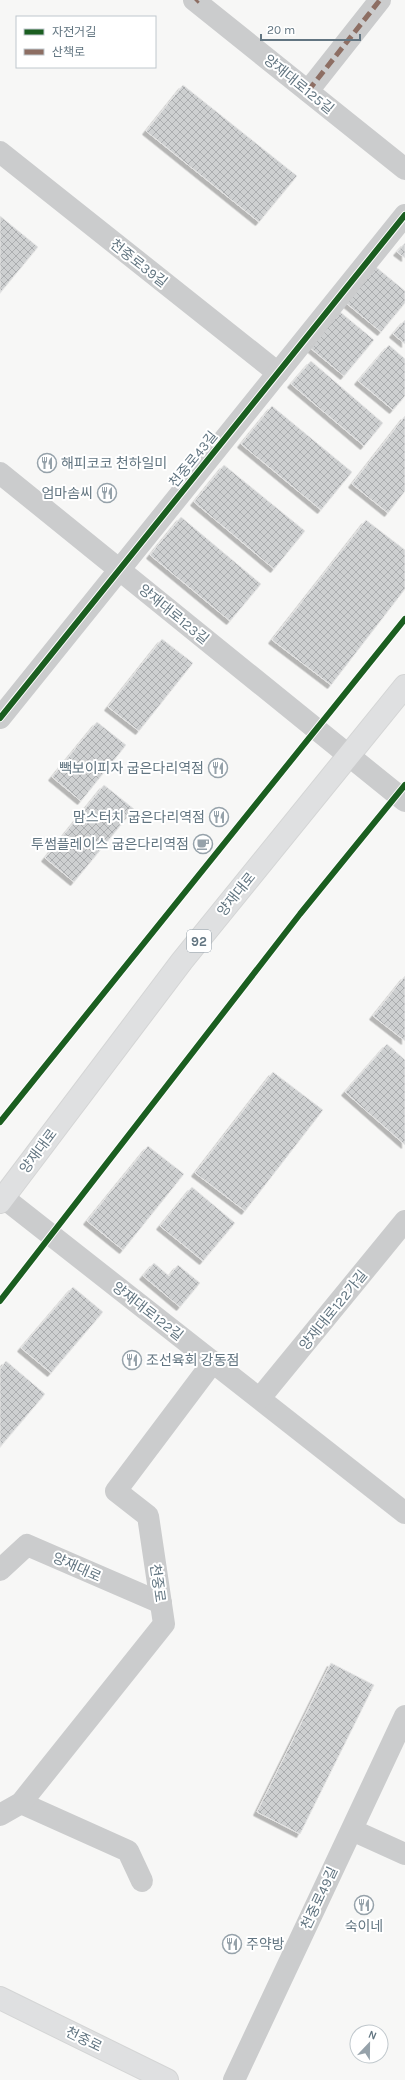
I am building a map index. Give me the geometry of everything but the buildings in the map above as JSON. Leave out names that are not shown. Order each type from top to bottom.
[{"type":"main road","name":"양재대로","points":[[1,1198],[182,961],[405,686]]},
{"type":"main road","name":"천중로","points":[[0,1998],[167,2080]]},
{"type":"street","points":[[308,91],[380,0]]},
{"type":"street","name":"양재대로125길","points":[[196,1],[405,169]]},
{"type":"street","name":"천중로39길","points":[[0,152],[278,373]]},
{"type":"street","name":"천중로43길","points":[[0,718],[405,215]]},
{"type":"street","name":"양재대로123길","points":[[0,473],[405,801]]},
{"type":"street","name":"양재대로122길","points":[[1,1198],[260,1398],[405,1513]]},
{"type":"street","name":"양재대로122가길","points":[[260,1398],[405,1221]]},
{"type":"street","name":"천중로","points":[[0,1815],[20,1803],[164,1624],[148,1516],[116,1492],[213,1362]]},
{"type":"street","name":"양재대로","points":[[0,1570],[27,1545],[161,1603]]},
{"type":"street","name":"천중로49길","points":[[234,2080],[405,1716]]},
{"type":"street","points":[[20,1803],[128,1851],[142,1881]]},
{"type":"street","points":[[352,1830],[405,1854]]},
{"type":"marked path","points":[[308,91],[380,0]]},
{"type":"cycle path","points":[[0,718],[405,215]]},
{"type":"cycle path","points":[[0,1122],[405,619]]},
{"type":"cycle path","points":[[0,1301],[300,914],[405,785]]},
{"type":"place","name":"해피코코 천하일미","points":[[47,463]]},
{"type":"place","name":"엄마솜씨","points":[[107,493]]},
{"type":"place","name":"빽보이피자 굽은다리역점","points":[[218,768]]},
{"type":"place","name":"맘스터치 굽은다리역점","points":[[219,817]]},
{"type":"place","name":"투썸플레이스 굽은다리역점","points":[[203,844]]},
{"type":"place","name":"조선육회 강동점","points":[[132,1360]]},
{"type":"place","name":"숙이네","points":[[364,1905]]},
{"type":"place","name":"주약방","points":[[232,1944]]}]
